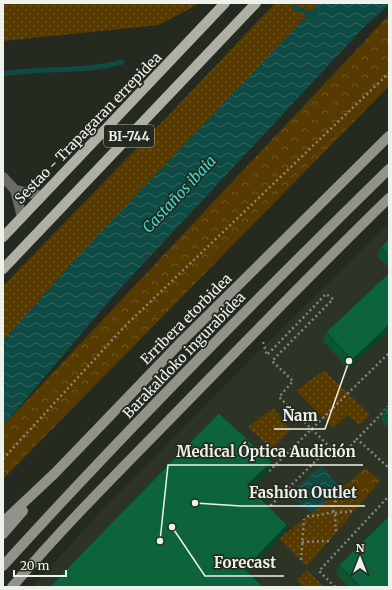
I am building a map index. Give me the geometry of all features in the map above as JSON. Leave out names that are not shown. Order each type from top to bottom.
[{"type":"main road","name":"Sestao - Trapagaran errepidea","points":[[3,237],[225,3]]},
{"type":"main road","name":"BI-744","points":[[3,269],[256,3]]},
{"type":"street","name":"Erribera etorbidea","points":[[3,522],[55,473],[182,341],[389,136]]},
{"type":"street","name":"Barakaldoko ingurabidea","points":[[3,566],[53,511],[302,254],[389,169]]},
{"type":"street","points":[[12,587],[111,480],[259,328],[389,198]]},
{"type":"street","points":[[3,534],[55,473]]},
{"type":"lane","points":[[3,177],[16,190],[42,196]]},
{"type":"lane","points":[[16,190],[22,217]]},
{"type":"path","points":[[3,460],[126,325],[389,73]]},
{"type":"path","points":[[259,328],[266,355],[326,294],[333,299],[272,361],[293,381],[279,396],[340,457],[389,406]]},
{"type":"path","points":[[269,471],[389,353]]},
{"type":"path","points":[[357,440],[389,468]]},
{"type":"path","points":[[263,513],[330,447]]},
{"type":"path","points":[[336,533],[334,505],[341,489]]},
{"type":"path","points":[[335,587],[319,571],[389,496]]},
{"type":"path","points":[[307,516],[354,511]]},
{"type":"path","points":[[301,560],[304,519]]},
{"type":"path","points":[[302,542],[329,541]]},
{"type":"shaded area","points":[[389,223],[389,587],[32,587],[105,507],[255,355]]},
{"type":"green space","points":[[3,3],[200,3],[159,25],[3,41]]},
{"type":"green space","points":[[275,3],[319,3],[35,305],[3,341],[3,286]]},
{"type":"green space","points":[[389,15],[389,86],[3,479],[3,426]]},
{"type":"green space","points":[[324,370],[370,415],[359,425],[348,415],[333,428],[296,391]]},
{"type":"green space","points":[[273,408],[291,430],[272,449],[248,427]]},
{"type":"green space","points":[[366,468],[380,481],[357,508],[341,489]]},
{"type":"green space","points":[[341,489],[357,508],[307,566],[279,539]]},
{"type":"green space","points":[[307,570],[324,587],[303,587],[297,580]]},
{"type":"water","name":"Castaños ibaia","points":[[319,3],[389,3],[389,5],[367,24],[115,294],[3,426],[3,341],[76,258]]},
{"type":"water","points":[[321,465],[341,489],[311,513],[289,495]]},
{"type":"building","points":[[389,239],[389,256],[381,247]]},
{"type":"building","points":[[389,273],[389,325],[352,360],[326,332]]},
{"type":"building","points":[[389,406],[389,417],[384,411]]},
{"type":"building","points":[[219,413],[272,462],[247,485],[287,525],[245,569],[263,587],[50,587],[81,554]]},
{"type":"building","points":[[389,516],[389,587],[361,587],[339,565]]},
{"type":"waterway","points":[[294,7],[315,16]]},
{"type":"waterway","points":[[3,74],[92,68],[122,62]]},
{"type":"place","name":"Ñam","points":[[349,361]]},
{"type":"place","name":"Fashion Outlet","points":[[195,503]]},
{"type":"place","name":"Forecast","points":[[172,527]]},
{"type":"place","name":"Medical Óptica Audición","points":[[160,541]]}]
